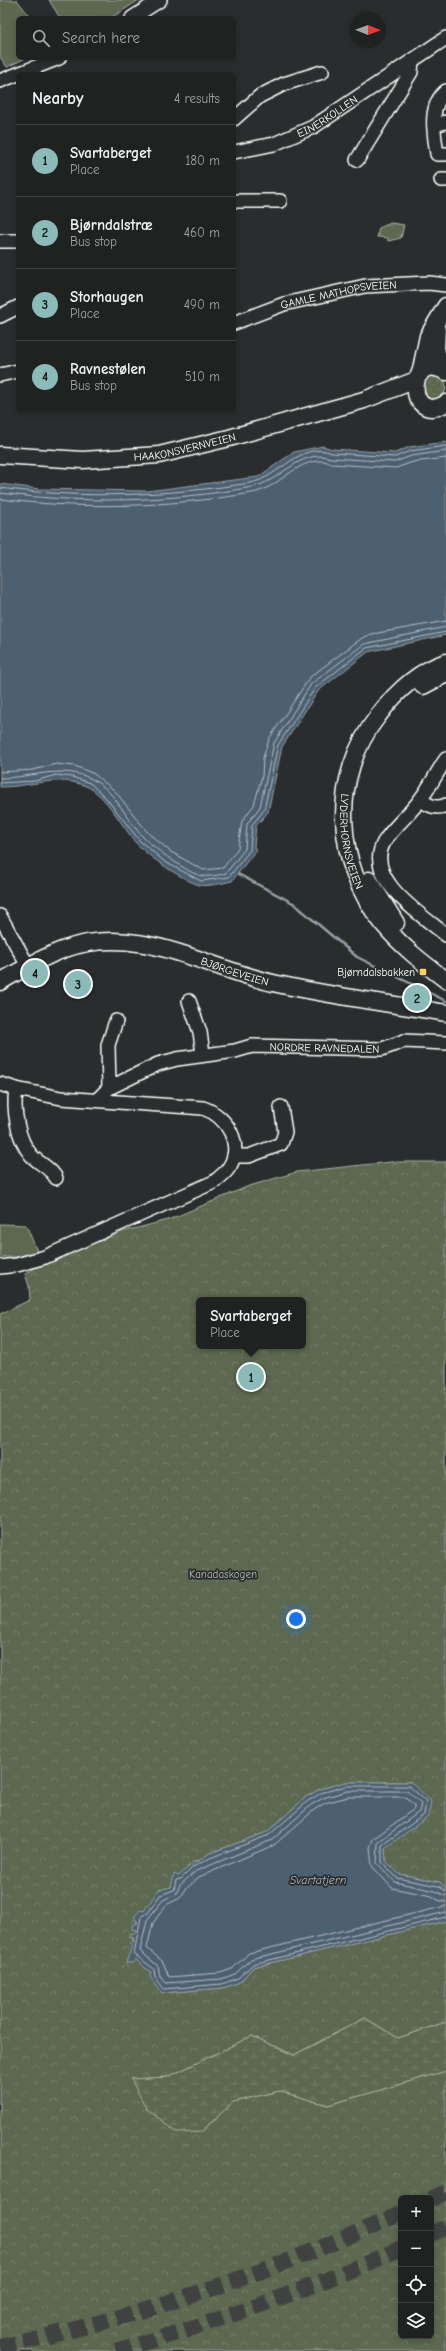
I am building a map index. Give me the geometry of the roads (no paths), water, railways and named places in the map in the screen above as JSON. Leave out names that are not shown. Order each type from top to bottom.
[{"type":"main road","points":[[444,309],[435,344],[438,358],[446,372]]},
{"type":"main road","points":[[421,402],[415,392],[428,336],[444,309]]},
{"type":"main road","name":"HAAKONSVERNVEIEN","points":[[0,455],[83,460],[159,454],[229,438],[364,400],[418,377],[435,368],[446,372]]},
{"type":"main road","name":"HAAKONSVERNVEIEN","points":[[364,400],[392,398],[421,402],[433,407],[446,403]]},
{"type":"main road","name":"LYDERHORNSVEIEN","points":[[446,662],[429,670],[404,688],[373,722],[352,762],[346,784],[343,816],[351,865],[372,909],[404,946],[446,980]]},
{"type":"main road","name":"LYDERHORNSVEIEN","points":[[446,674],[413,694],[390,717],[373,741],[361,770],[356,788],[354,826],[361,862],[376,894],[398,925],[446,968]]},
{"type":"main road","name":"BJØRGEVEIEN","points":[[0,982],[47,956],[77,945],[107,941],[136,942],[178,952],[271,983],[324,994],[446,1013]]},
{"type":"street","points":[[135,16],[160,0]]},
{"type":"street","name":"EINERKOLLEN","points":[[236,152],[274,144],[313,127],[446,38]]},
{"type":"street","points":[[21,72],[54,60]]},
{"type":"street","points":[[357,160],[411,72],[412,60]]},
{"type":"street","points":[[236,117],[260,96],[284,84],[322,72]]},
{"type":"street","points":[[0,80],[16,74]]},
{"type":"street","points":[[446,91],[434,109],[440,124],[437,154],[446,154]]},
{"type":"street","points":[[236,201],[280,202]]},
{"type":"street","points":[[0,241],[16,241]]},
{"type":"street","name":"GAMLE MATHOPSVEIEN","points":[[236,322],[284,304],[365,286],[429,283],[446,285]]},
{"type":"street","points":[[0,316],[16,308]]},
{"type":"street","points":[[0,375],[16,371]]},
{"type":"street","points":[[446,759],[420,800],[393,829],[384,843],[380,865],[391,887],[446,935]]},
{"type":"street","points":[[420,800],[433,807],[440,808],[446,805]]},
{"type":"street","points":[[0,916],[28,966]]},
{"type":"street","points":[[189,1001],[200,1032],[203,1054]]},
{"type":"street","points":[[109,1088],[108,1044],[116,1021]]},
{"type":"street","name":"NORDRE RAVNEDALEN","points":[[97,1100],[109,1088],[158,1064],[203,1054],[235,1051],[252,1046],[382,1049],[404,1041],[446,1042]]},
{"type":"street","points":[[0,1084],[16,1090],[61,1098],[203,1108],[214,1112],[225,1121],[232,1133],[234,1156],[228,1168],[214,1182],[192,1193],[45,1257],[17,1265],[0,1267]]},
{"type":"street","points":[[16,1090],[15,1113],[23,1141],[31,1154],[52,1171],[56,1178]]},
{"type":"street","points":[[234,1156],[249,1156],[281,1144],[285,1132],[281,1107]]},
{"type":"water","points":[[446,442],[446,635],[368,652],[318,691],[282,747],[268,812],[256,826],[254,846],[256,850],[232,881],[220,884],[199,885],[166,867],[136,843],[100,796],[86,786],[64,781],[54,781],[0,787],[0,484],[39,489],[147,491],[258,477],[294,452],[323,446],[332,449],[395,453],[409,447]]},
{"type":"water","name":"Svartatjern","points":[[346,1782],[411,1782],[431,1801],[428,1817],[385,1848],[386,1861],[399,1874],[440,1882],[446,1889],[446,1921],[253,1967],[240,1982],[223,1988],[162,1993],[150,1977],[151,1972],[136,1959],[132,1963],[126,1963],[132,1946],[129,1943],[134,1943],[134,1938],[129,1937],[131,1933],[135,1934],[136,1930],[132,1929],[132,1925],[138,1923],[134,1917],[140,1910],[144,1911],[158,1890],[171,1887],[174,1874],[179,1876],[187,1868],[208,1854],[267,1832],[306,1797],[320,1789]]},
{"type":"waterway","points":[[238,874],[293,903],[357,957],[446,1001]]},
{"type":"tunnel","points":[[434,2198],[446,2192]]},
{"type":"tunnel","points":[[0,2347],[103,2322],[204,2291],[304,2255],[398,2214]]},
{"type":"tunnel","points":[[434,2233],[446,2227]]},
{"type":"tunnel","points":[[116,2351],[189,2329],[260,2305],[331,2278],[398,2249]]},
{"type":"place","name":"Bjørndalsbakken","points":[[423,972]]},
{"type":"place","name":"Ravnestølen","points":[[35,973]]},
{"type":"place","name":"Storhaugen","points":[[78,984]]},
{"type":"place","name":"Bjørndalstræ","points":[[417,998]]},
{"type":"place","name":"Svartaberget","points":[[251,1377]]},
{"type":"park label","name":"Kanadaskogen","points":[[223,1574]]}]
